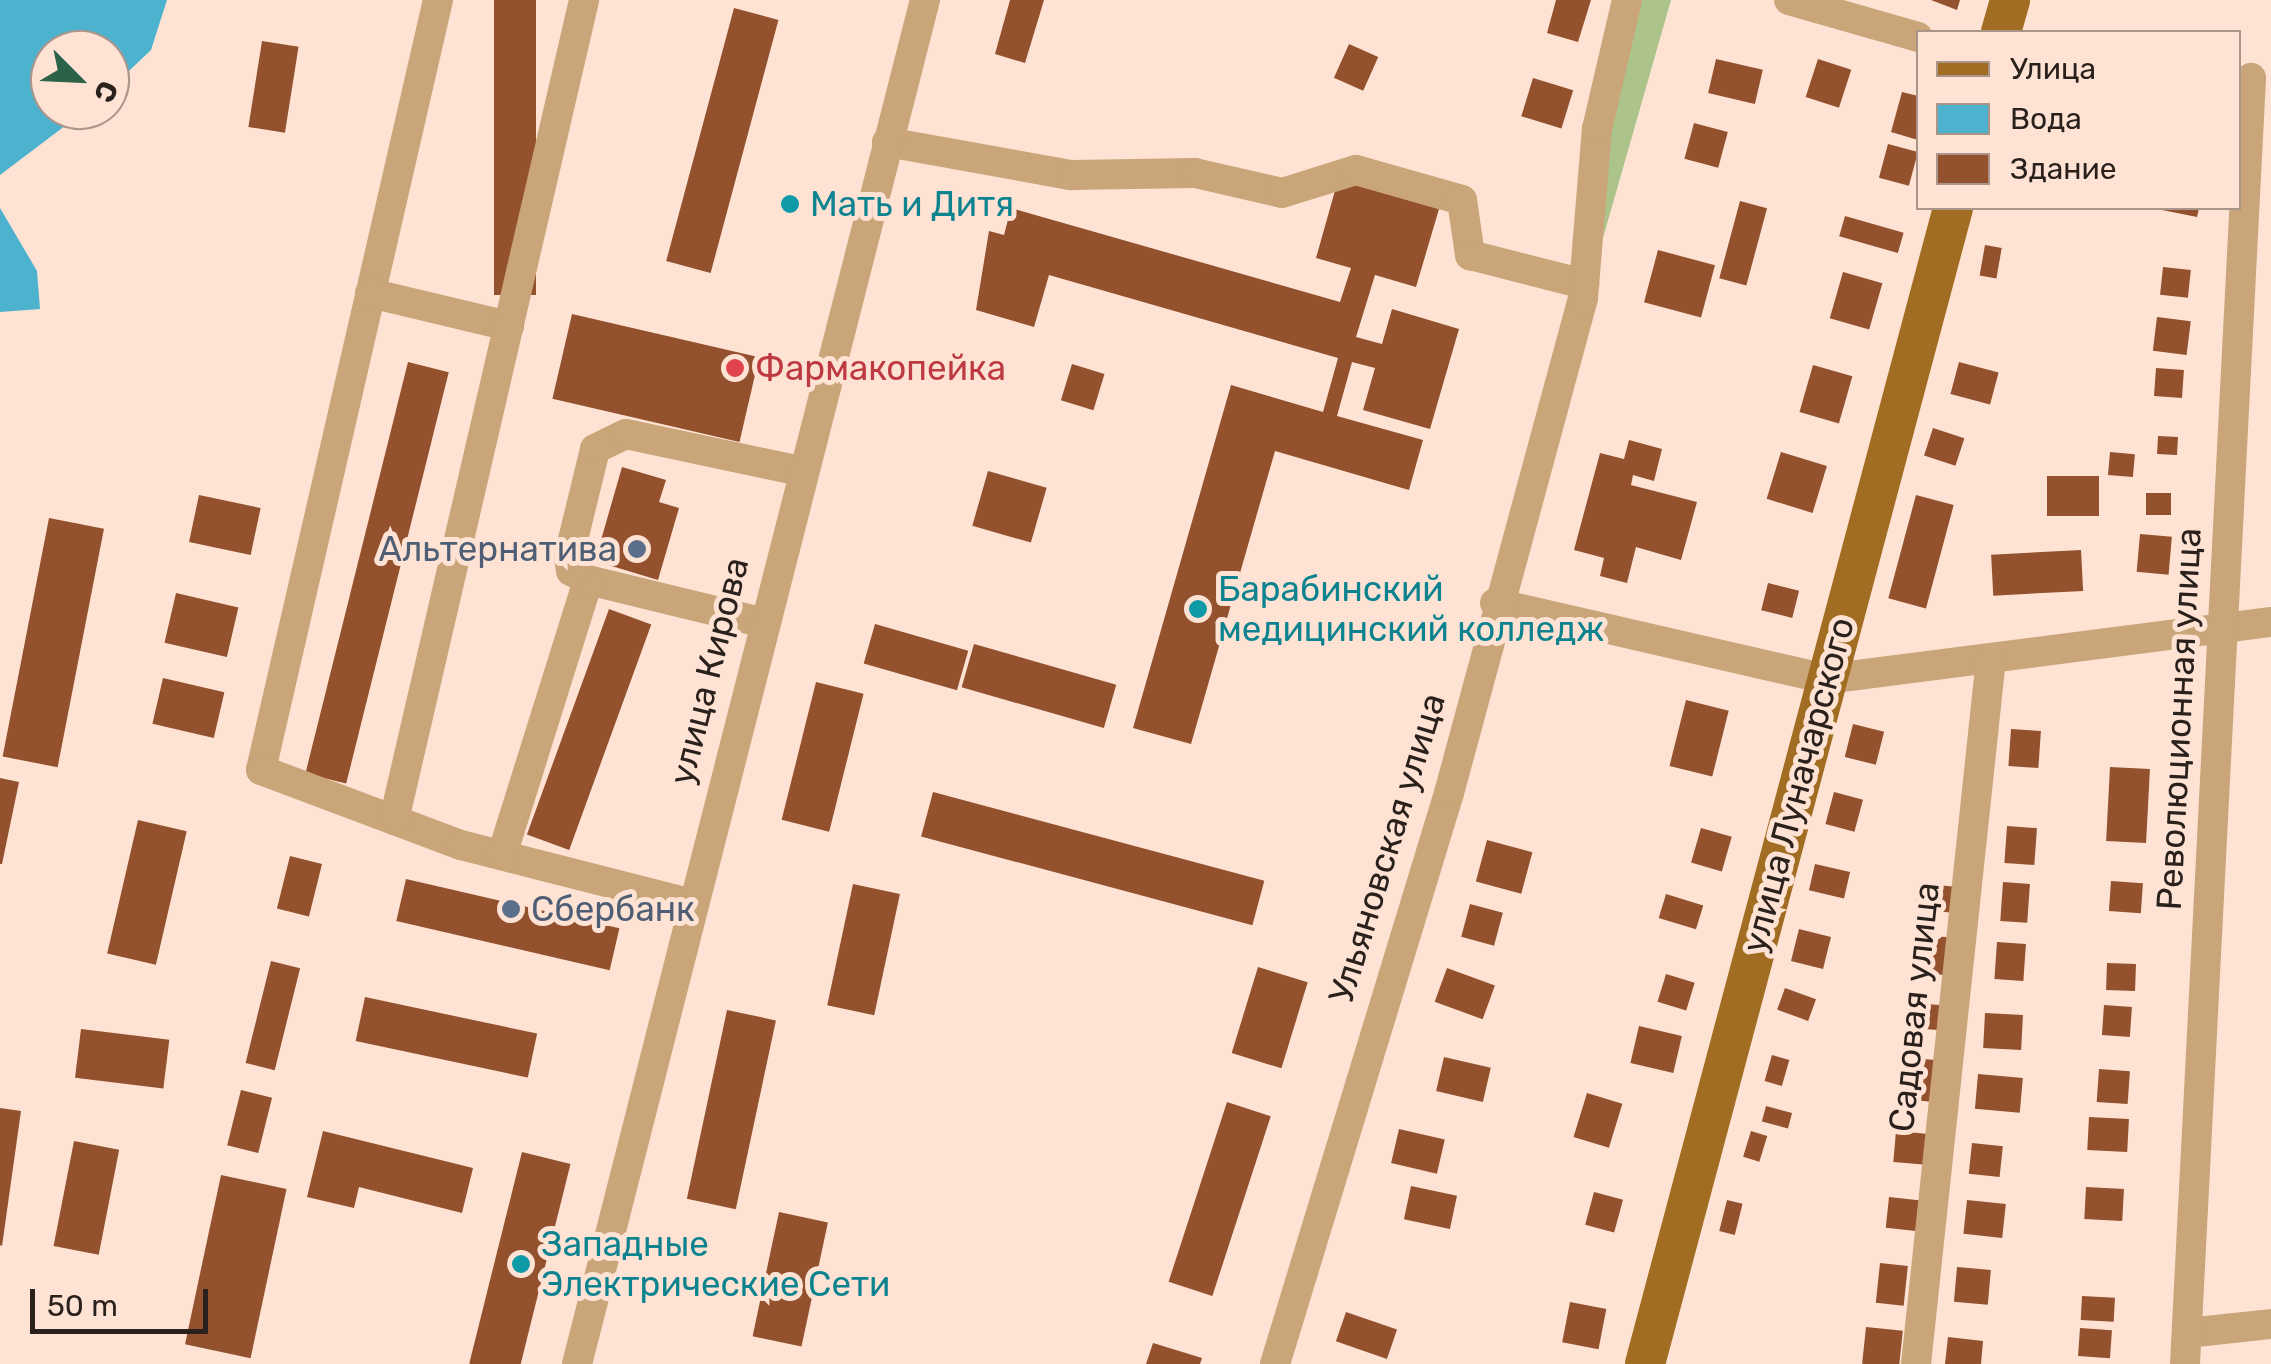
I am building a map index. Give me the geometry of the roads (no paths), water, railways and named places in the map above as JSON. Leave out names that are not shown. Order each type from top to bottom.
[{"type":"main road","points":[[2002,30],[2010,0]]},
{"type":"main road","name":"улица Луначарского","points":[[1644,1364],[1953,210]]},
{"type":"street","points":[[438,0],[260,770],[502,855],[689,903]]},
{"type":"street","points":[[394,820],[584,0]]},
{"type":"street","name":"улица Кирова","points":[[577,1364],[760,622],[925,0]]},
{"type":"street","name":"Ульяновская улица","points":[[1275,1364],[1449,794],[1495,604],[1584,284],[1597,129],[1627,0]]},
{"type":"street","points":[[1789,0],[1916,36]]},
{"type":"street","name":"Революционная улица","points":[[2184,1364],[2253,77]]},
{"type":"street","points":[[887,142],[1071,175],[1195,172],[1282,193],[1356,170],[1462,200],[1470,255],[1584,284]]},
{"type":"street","points":[[370,293],[509,326]]},
{"type":"street","points":[[760,622],[588,580],[571,571],[568,556],[595,449],[610,435],[800,472]]},
{"type":"street","points":[[502,855],[588,580]]},
{"type":"street","points":[[1495,604],[1826,680],[2271,622]]},
{"type":"street","name":"Садовая улица","points":[[1916,1364],[1991,659]]},
{"type":"street","points":[[2187,1333],[2271,1324]]},
{"type":"water","points":[[0,0],[167,0],[151,50],[130,70],[130,30],[30,30],[30,130],[60,130],[0,175]]},
{"type":"water","points":[[0,208],[37,271],[40,309],[0,312]]},
{"type":"place","name":"Мать и Дитя","points":[[790,204]]},
{"type":"place","name":"Фармакопейка","points":[[735,368]]},
{"type":"place","name":"Альтернатива","points":[[637,549]]},
{"type":"place","name":"Барабинский медицинский колледж","points":[[1198,609]]},
{"type":"place","name":"Сбербанк","points":[[511,909]]},
{"type":"place","name":"Западные Электрические Сети","points":[[521,1264]]}]
